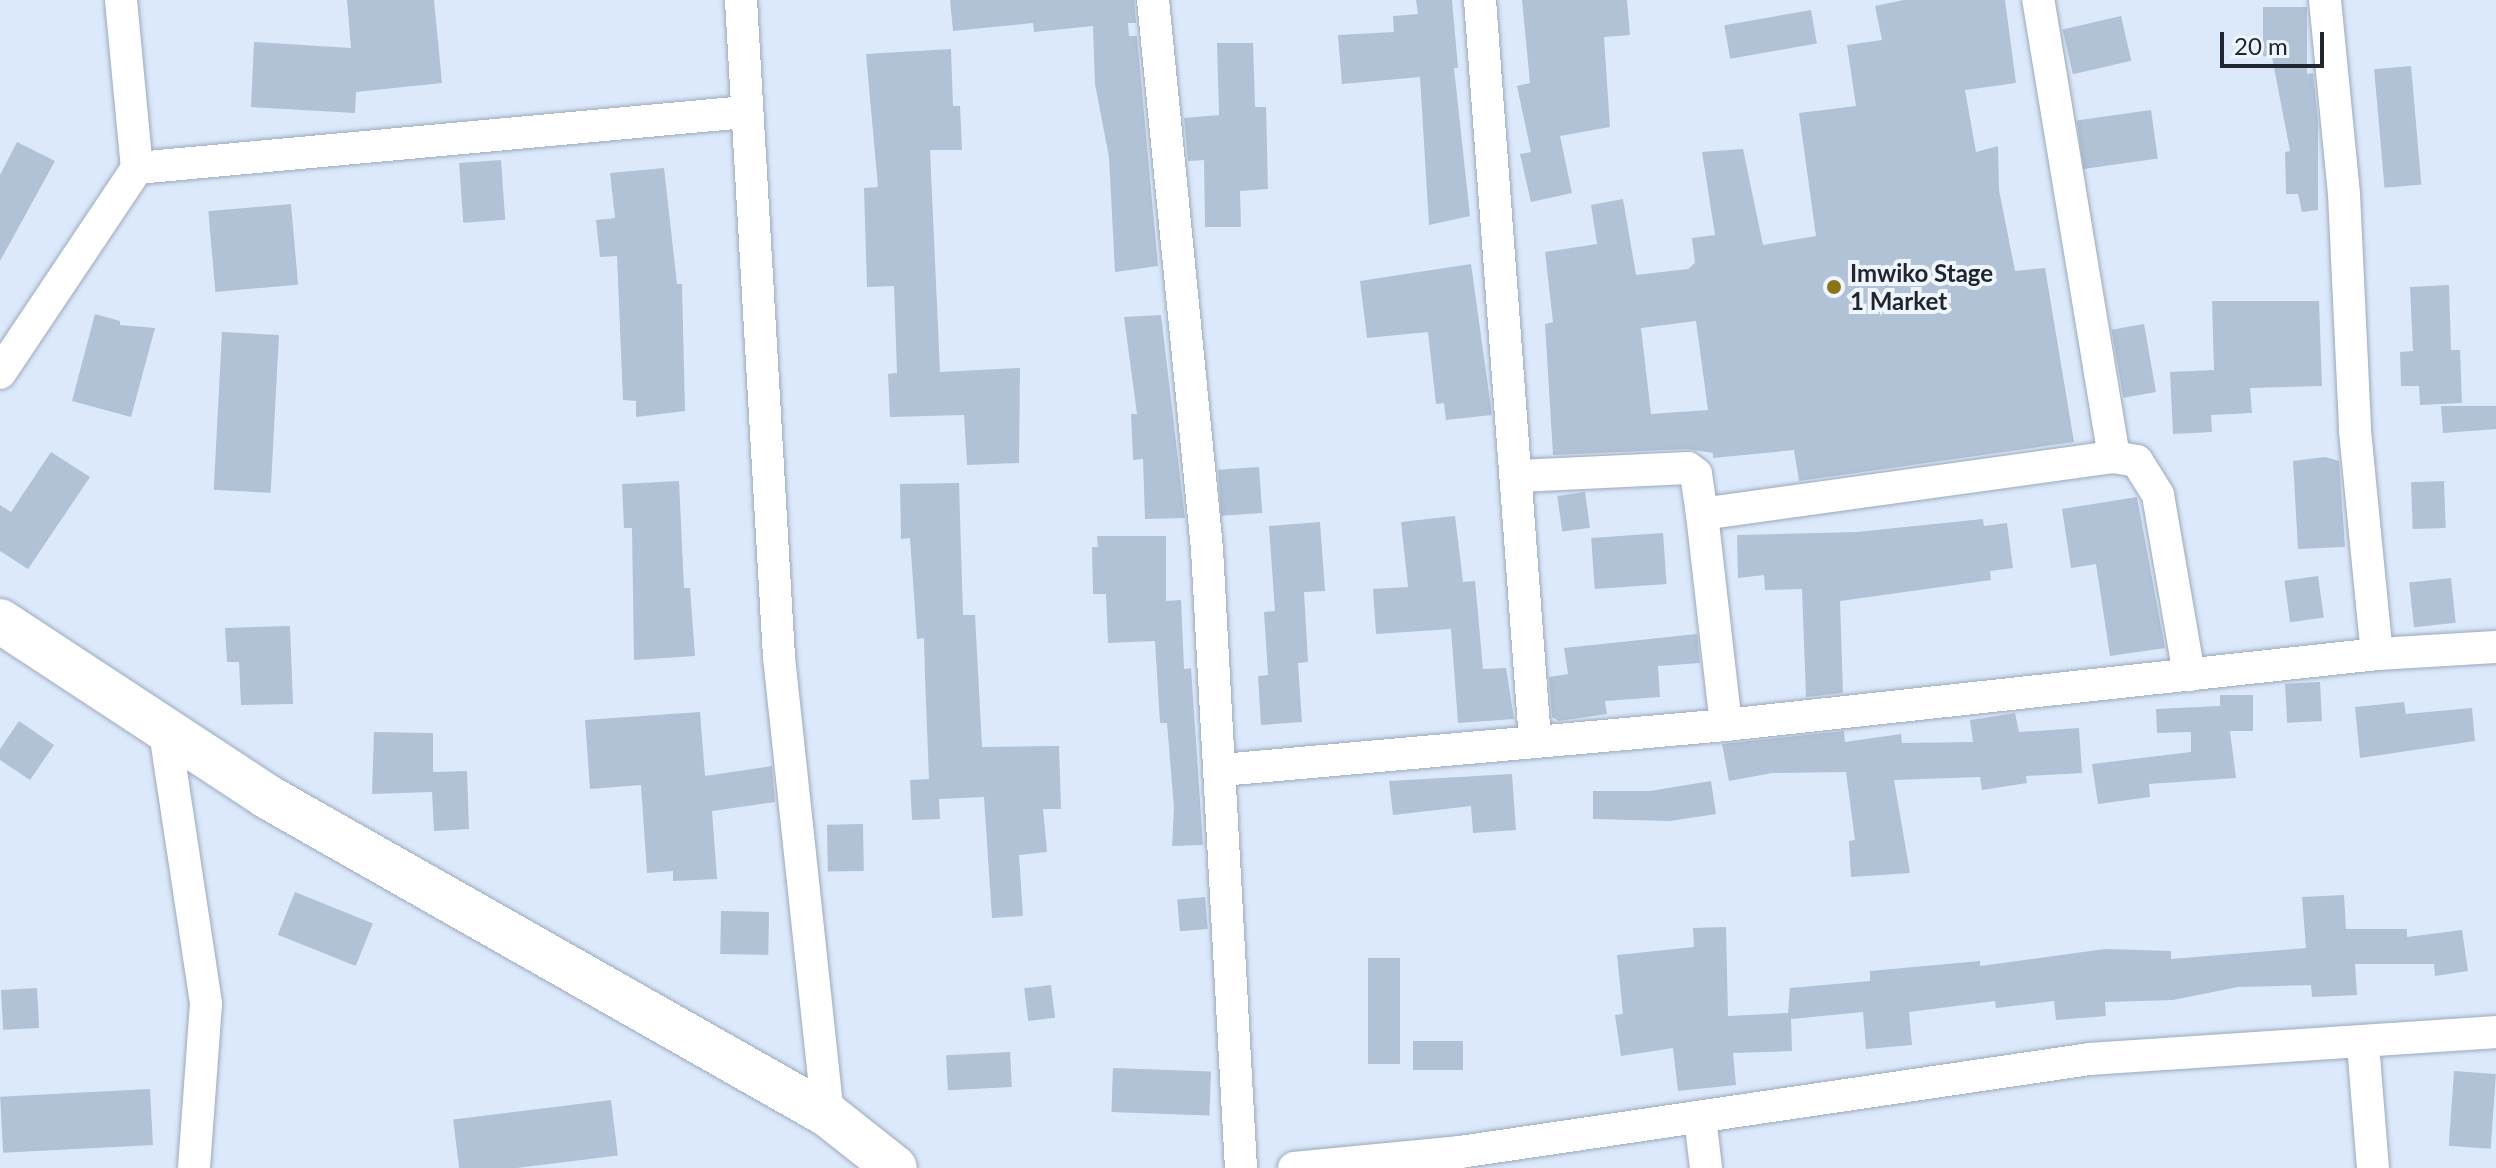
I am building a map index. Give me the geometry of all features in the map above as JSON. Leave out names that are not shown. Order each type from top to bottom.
[{"type":"main road","points":[[0,621],[165,732],[403,878],[828,1115],[895,1168]]},
{"type":"street","points":[[0,373],[137,168],[121,0]]},
{"type":"street","points":[[741,0],[745,112],[779,657],[828,1115]]},
{"type":"street","points":[[1153,0],[1206,533],[1222,770],[1241,1168]]},
{"type":"street","points":[[1480,0],[1488,145],[1519,476],[1535,740]]},
{"type":"street","points":[[2038,0],[2114,457]]},
{"type":"street","points":[[2325,0],[2344,194],[2355,431],[2377,654]]},
{"type":"street","points":[[137,168],[745,112]]},
{"type":"street","points":[[1702,514],[2114,457],[2137,461],[2158,495],[2189,675]]},
{"type":"street","points":[[1519,476],[1688,468],[1696,474],[1726,725]]},
{"type":"street","points":[[1222,770],[1726,725],[2377,654],[2496,647]]},
{"type":"street","points":[[165,732],[206,1004],[194,1168]]},
{"type":"street","points":[[1294,1168],[1460,1152],[2090,1059],[2363,1044],[2496,1032]]},
{"type":"street","points":[[2363,1044],[2373,1168]]},
{"type":"street","points":[[1700,1117],[1706,1168]]},
{"type":"building","points":[[347,0],[434,0],[442,83],[356,92],[355,113],[251,107],[254,42],[351,48]]},
{"type":"building","points":[[950,0],[1134,0],[1136,23],[1128,23],[1129,36],[1137,36],[1158,266],[1115,272],[1109,157],[1095,84],[1093,26],[1034,32],[1033,23],[953,31]]},
{"type":"building","points":[[1416,0],[1452,0],[1458,68],[1454,68],[1470,216],[1429,225],[1420,77],[1342,84],[1338,35],[1394,32],[1393,16],[1418,14]]},
{"type":"building","points":[[1522,0],[1627,0],[1630,35],[1604,37],[1610,127],[1560,136],[1572,193],[1531,202],[1520,154],[1531,152],[1517,86],[1530,83]]},
{"type":"building","points":[[1904,0],[2005,0],[2016,83],[1965,90],[1976,152],[1998,146],[1999,190],[2015,271],[2045,268],[2074,442],[1799,481],[1794,450],[1713,458],[1713,453],[1687,449],[1553,455],[1545,324],[1553,322],[1545,252],[1597,244],[1591,205],[1623,199],[1636,275],[1688,269],[1695,263],[1692,238],[1715,235],[1702,152],[1743,149],[1763,245],[1816,236],[1799,113],[1856,106],[1847,45],[1882,40],[1875,6]],"holes":[[[1696,321],[1708,410],[1651,414],[1641,328]]]},
{"type":"building","points":[[2263,7],[2307,7],[2307,74],[2313,73],[2318,121],[2318,210],[2302,212],[2298,194],[2286,194],[2285,152],[2290,151],[2272,57],[2263,56]]},
{"type":"building","points":[[1811,10],[1817,43],[1730,59],[1724,25]]},
{"type":"building","points":[[2121,16],[2131,61],[2073,74],[2063,29]]},
{"type":"building","points":[[1217,43],[1253,43],[1255,107],[1266,107],[1268,189],[1240,191],[1241,227],[1205,227],[1204,160],[1188,161],[1184,118],[1219,115]]},
{"type":"building","points":[[951,49],[953,106],[960,106],[962,150],[930,150],[940,372],[1020,368],[1019,463],[967,465],[964,415],[890,417],[888,374],[897,373],[894,286],[867,287],[864,188],[878,187],[866,54]]},
{"type":"building","points":[[2411,66],[2421,185],[2385,188],[2374,69]]},
{"type":"building","points":[[2151,110],[2158,159],[2084,169],[2077,120]]},
{"type":"building","points":[[17,142],[55,161],[0,261],[0,175]]},
{"type":"building","points":[[501,160],[505,220],[463,223],[459,163]]},
{"type":"building","points":[[664,168],[677,284],[682,284],[685,411],[636,417],[636,401],[623,400],[617,256],[600,257],[596,220],[615,218],[610,173]]},
{"type":"building","points":[[291,204],[298,285],[215,292],[208,211]]},
{"type":"building","points":[[1471,264],[1492,415],[1446,420],[1444,403],[1436,404],[1428,332],[1367,338],[1360,281]]},
{"type":"building","points":[[2449,285],[2451,350],[2460,350],[2462,403],[2420,405],[2419,386],[2401,386],[2400,352],[2413,351],[2410,287]]},
{"type":"building","points":[[2212,301],[2319,301],[2322,386],[2250,388],[2252,413],[2211,415],[2212,432],[2173,434],[2170,372],[2214,370]]},
{"type":"building","points":[[95,314],[120,321],[120,325],[155,328],[131,417],[72,401]]},
{"type":"building","points":[[1161,315],[1185,518],[1145,519],[1143,459],[1133,460],[1131,414],[1137,414],[1124,317]]},
{"type":"building","points":[[2144,324],[2156,392],[2123,398],[2112,330]]},
{"type":"building","points":[[222,332],[279,335],[271,493],[214,490]]},
{"type":"building","points":[[2441,406],[2496,406],[2496,429],[2443,433]]},
{"type":"building","points":[[51,452],[90,477],[28,569],[0,551],[0,505],[11,512]]},
{"type":"building","points":[[2325,457],[2339,461],[2345,547],[2298,549],[2293,461]]},
{"type":"building","points":[[1259,467],[1262,513],[1221,516],[1218,470]]},
{"type":"building","points":[[679,481],[684,588],[690,588],[695,656],[634,660],[632,528],[624,528],[622,484]]},
{"type":"building","points":[[2444,481],[2446,528],[2413,529],[2411,482]]},
{"type":"building","points":[[959,483],[963,615],[975,615],[982,747],[1059,746],[1061,809],[1043,809],[1047,852],[1019,855],[1023,916],[992,918],[984,797],[939,799],[940,819],[912,820],[910,780],[929,779],[924,638],[917,639],[910,538],[901,539],[900,484]]},
{"type":"building","points":[[1585,492],[1590,528],[1562,532],[1557,496]]},
{"type":"building","points":[[2137,497],[2165,648],[2110,656],[2096,564],[2071,568],[2062,509]]},
{"type":"building","points":[[1455,516],[1463,582],[1475,581],[1483,669],[1506,668],[1514,719],[1458,723],[1451,629],[1376,634],[1373,589],[1408,587],[1401,522]]},
{"type":"building","points":[[1983,519],[1984,526],[2007,523],[2013,568],[1990,571],[1991,580],[1840,601],[1843,693],[1806,697],[1802,589],[1765,590],[1764,575],[1738,578],[1737,535],[1857,532]]},
{"type":"building","points":[[1320,522],[1325,591],[1304,592],[1308,662],[1298,663],[1302,722],[1261,725],[1258,676],[1268,675],[1264,612],[1275,611],[1269,526]]},
{"type":"building","points":[[1663,533],[1667,584],[1595,589],[1591,538]]},
{"type":"building","points":[[1097,536],[1166,536],[1166,601],[1181,600],[1184,669],[1191,668],[1203,845],[1172,846],[1174,808],[1167,723],[1160,723],[1155,641],[1108,643],[1106,594],[1093,594],[1092,547],[1098,547]]},
{"type":"building","points":[[2318,576],[2324,618],[2290,622],[2284,581]]},
{"type":"building","points":[[2451,578],[2456,623],[2414,627],[2409,582]]},
{"type":"building","points":[[290,626],[293,704],[241,705],[239,662],[227,662],[225,628]]},
{"type":"building","points":[[1697,634],[1700,663],[1658,666],[1660,697],[1605,701],[1607,714],[1559,721],[1552,717],[1549,677],[1568,674],[1564,648]]},
{"type":"building","points":[[2320,682],[2322,721],[2287,723],[2285,684]]},
{"type":"building","points":[[2220,695],[2253,695],[2253,731],[2230,731],[2236,778],[2149,784],[2150,797],[2098,804],[2092,764],[2191,752],[2191,732],[2157,733],[2156,709],[2220,706]]},
{"type":"building","points":[[2404,702],[2406,714],[2472,708],[2475,741],[2360,758],[2355,707]]},
{"type":"building","points":[[700,712],[705,776],[772,766],[775,802],[712,811],[717,879],[673,881],[673,871],[647,873],[641,785],[590,789],[585,720]]},
{"type":"building","points":[[2015,713],[2019,732],[2079,728],[2082,773],[2026,776],[2027,783],[1982,790],[1980,777],[1894,780],[1910,873],[1851,877],[1849,841],[1855,840],[1846,772],[1772,773],[1729,781],[1722,744],[1844,731],[1845,742],[1901,734],[1902,743],[1973,742],[1970,720]]},
{"type":"building","points":[[19,721],[54,745],[30,780],[0,760],[0,749]]},
{"type":"building","points":[[374,732],[433,733],[433,772],[467,771],[469,829],[434,831],[432,792],[372,794]]},
{"type":"building","points":[[1512,774],[1516,830],[1473,833],[1471,806],[1393,815],[1389,781]]},
{"type":"building","points":[[1711,781],[1716,814],[1670,821],[1593,819],[1593,791],[1650,791]]},
{"type":"building","points":[[863,824],[864,871],[828,872],[827,825]]},
{"type":"building","points":[[295,892],[373,923],[356,966],[278,935]]},
{"type":"building","points":[[2344,895],[2346,929],[2407,929],[2407,937],[2462,930],[2468,971],[2435,976],[2434,964],[2355,964],[2357,995],[2312,997],[2311,985],[2238,987],[2173,1000],[2105,1002],[2106,1016],[2056,1020],[2054,1001],[1996,1008],[1995,1001],[1909,1012],[1912,1045],[1866,1049],[1863,1012],[1791,1019],[1792,1051],[1733,1053],[1736,1085],[1678,1091],[1673,1048],[1621,1056],[1615,1015],[1623,1014],[1617,955],[1694,947],[1693,928],[1726,927],[1728,1016],[1788,1013],[1790,988],[1870,981],[1870,971],[1980,961],[1980,966],[2105,949],[2171,951],[2171,959],[2306,948],[2302,897]]},
{"type":"building","points":[[1205,897],[1208,929],[1180,931],[1177,899]]},
{"type":"building","points":[[721,911],[769,912],[768,955],[720,954]]},
{"type":"building","points":[[1368,958],[1400,958],[1400,1064],[1368,1064]]},
{"type":"building","points":[[1051,985],[1055,1018],[1028,1021],[1024,988]]},
{"type":"building","points":[[37,988],[39,1028],[3,1030],[1,990]]},
{"type":"building","points":[[1413,1041],[1463,1041],[1463,1070],[1413,1070]]},
{"type":"building","points":[[1010,1052],[1012,1087],[948,1090],[946,1055]]},
{"type":"building","points":[[1113,1068],[1211,1071],[1209,1115],[1111,1112]]},
{"type":"building","points":[[2454,1071],[2496,1074],[2491,1149],[2449,1146]]},
{"type":"building","points":[[150,1089],[153,1145],[3,1153],[0,1097]]},
{"type":"building","points":[[611,1100],[618,1156],[517,1168],[459,1168],[453,1119]]},
{"type":"place","name":"Imwiko Stage 1 Market","points":[[1834,287]]}]
